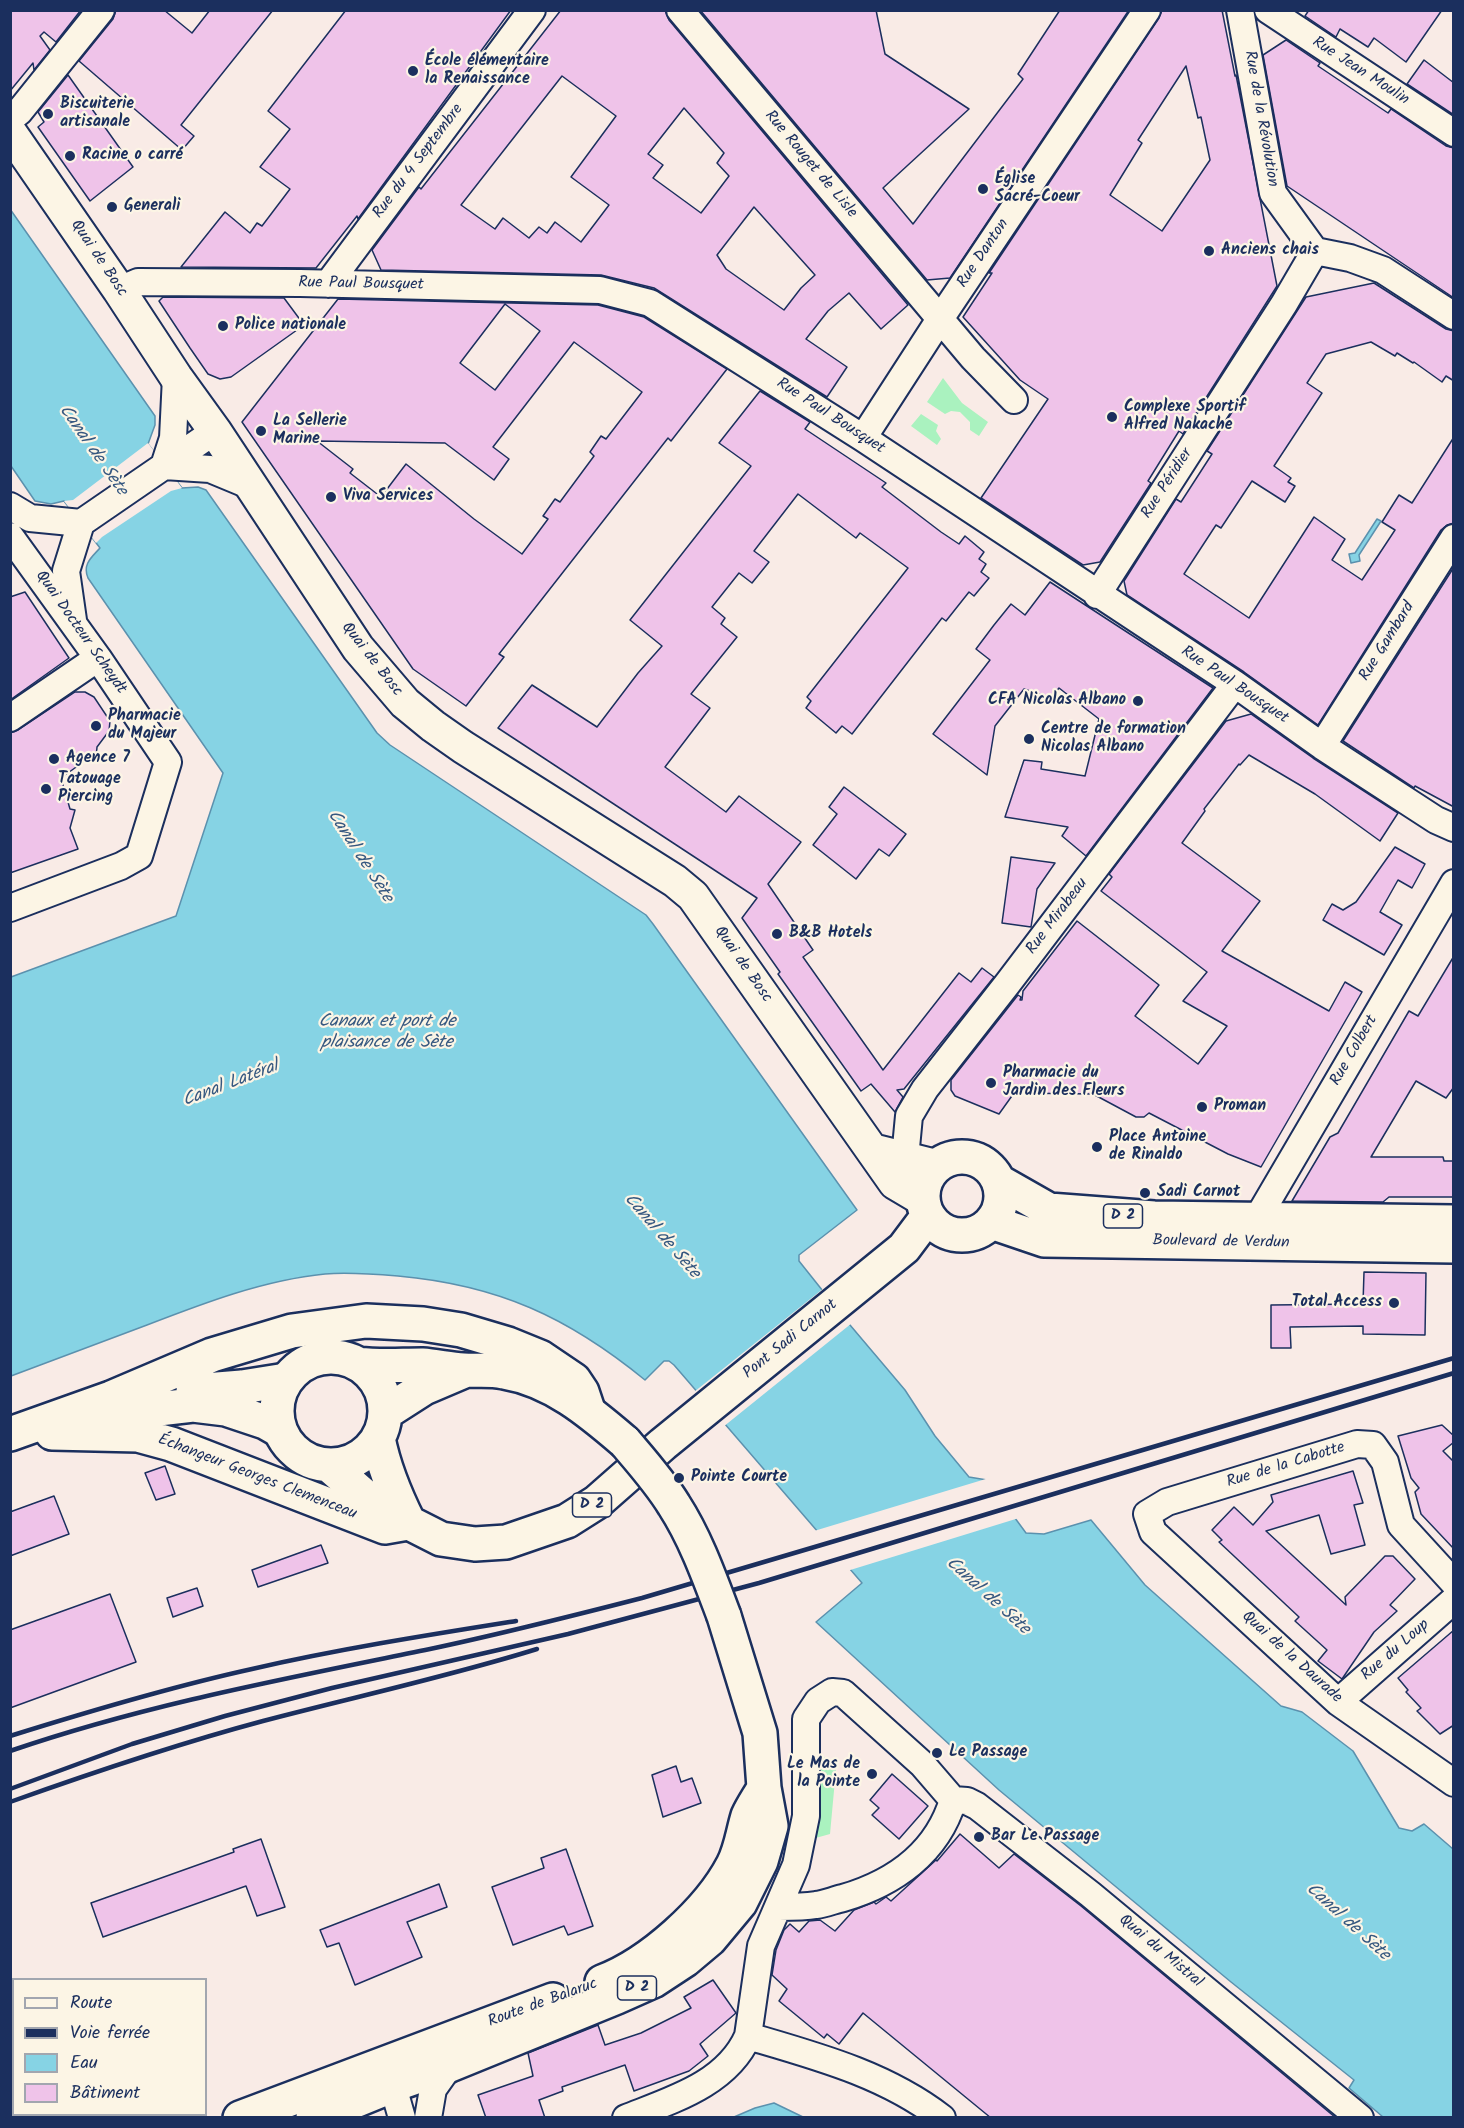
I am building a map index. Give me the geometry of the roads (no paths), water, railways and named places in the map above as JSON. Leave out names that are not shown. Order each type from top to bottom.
[{"type":"main road","points":[[958,1156],[971,1157],[992,1170],[998,1181],[1001,1203],[991,1222],[971,1234],[952,1234],[931,1215],[923,1187],[936,1166],[958,1156]]},
{"type":"main road","name":"Boulevard de Verdun","points":[[998,1181],[1049,1210],[1154,1218],[1454,1222]]},
{"type":"main road","name":"Pont Sadi Carnot","points":[[707,1409],[904,1248],[931,1215]]},
{"type":"main road","name":"Boulevard de Verdun","points":[[991,1222],[1044,1240],[1454,1246]]},
{"type":"main road","points":[[10,1434],[111,1398],[212,1355],[292,1331],[366,1321],[461,1330],[508,1344],[540,1357],[574,1380],[582,1392],[588,1410]]},
{"type":"main road","points":[[382,1426],[369,1450],[358,1459],[330,1466],[314,1463],[299,1455],[287,1444],[279,1430],[276,1402],[286,1380],[304,1363],[319,1357],[336,1357],[358,1364],[375,1379],[382,1392],[383,1463],[409,1523]]},
{"type":"main road","name":"D 2","points":[[358,1364],[383,1367],[424,1365],[504,1372],[545,1384],[588,1410]]},
{"type":"main road","name":"D 2","points":[[382,1426],[424,1388],[465,1370]]},
{"type":"main road","points":[[111,1398],[242,1388],[286,1380]]},
{"type":"main road","name":"Échangeur Georges Clemenceau","points":[[52,1432],[99,1418],[194,1405],[226,1409],[265,1422],[279,1430]]},
{"type":"main road","name":"Échangeur Georges Clemenceau","points":[[330,1466],[376,1506],[441,1539],[475,1544],[506,1542],[567,1521],[597,1502],[707,1409]]},
{"type":"main road","name":"Route de Balaruc","points":[[240,2118],[395,2072],[450,2065],[653,1980],[685,1960],[710,1939],[740,1903],[761,1861],[771,1826],[764,1788],[760,1733],[724,1616],[703,1561],[675,1506],[653,1475],[625,1442],[588,1410]]},
{"type":"main road","points":[[10,1449],[52,1432]]},
{"type":"main road","name":"Échangeur Georges Clemenceau","points":[[52,1432],[138,1435],[160,1441],[386,1527],[409,1523]]},
{"type":"main road","name":"Route de Balaruc","points":[[313,2118],[395,2072],[621,1975],[674,1937],[709,1899],[734,1864],[749,1814],[764,1788]]},
{"type":"street","points":[[10,119],[19,112],[101,10]]},
{"type":"street","name":"Rue du 4 Septembre","points":[[328,284],[532,10]]},
{"type":"street","name":"Rue Rouget de Lisle","points":[[680,10],[973,358],[1014,400]]},
{"type":"street","name":"Rue Danton","points":[[863,438],[1147,10]]},
{"type":"street","name":"Rue de la Révolution","points":[[1240,10],[1273,193],[1315,251]]},
{"type":"street","name":"Rue Jean Moulin","points":[[1268,10],[1454,133]]},
{"type":"street","name":"Quai de Bosc","points":[[10,132],[119,290],[358,648],[405,703],[463,747],[675,881],[693,896],[895,1182],[931,1215]]},
{"type":"street","points":[[1315,251],[1350,258],[1383,270],[1454,316]]},
{"type":"street","name":"Rue Péridier","points":[[1097,595],[1284,304],[1315,251]]},
{"type":"street","name":"Rue Paul Bousquet","points":[[119,290],[138,282],[600,290],[650,303],[863,438],[1234,684],[1322,746],[1436,820],[1454,828]]},
{"type":"street","points":[[165,466],[173,432],[176,377]]},
{"type":"street","points":[[74,623],[66,571],[81,523],[214,431]]},
{"type":"street","points":[[165,466],[210,469],[251,486]]},
{"type":"street","points":[[10,506],[30,518],[81,523]]},
{"type":"street","name":"Quai Docteur Scheydt","points":[[10,536],[21,567],[74,623],[168,762],[139,856],[121,866],[10,908]]},
{"type":"street","name":"Rue Gambard","points":[[1322,746],[1454,538]]},
{"type":"street","points":[[10,718],[98,658]]},
{"type":"street","name":"Rue Mirabeau","points":[[905,1158],[909,1116],[925,1089],[1234,684]]},
{"type":"street","name":"Rue Colbert","points":[[1257,1219],[1454,883]]},
{"type":"street","points":[[872,1149],[936,1166]]},
{"type":"street","name":"Rue de la Cabotte","points":[[1147,1514],[1167,1502],[1323,1454],[1357,1444],[1373,1445],[1385,1462],[1401,1525],[1454,1583]]},
{"type":"street","name":"Quai de la Daurade","points":[[1147,1514],[1154,1532],[1338,1702],[1454,1783]]},
{"type":"street","name":"Rue du Loup","points":[[1338,1702],[1454,1600]]},
{"type":"street","points":[[626,2118],[691,2092],[724,2069],[742,2049],[748,2036],[761,1946],[796,1865],[806,1816],[807,1719],[818,1701],[832,1692],[843,1693],[921,1764],[953,1800],[947,1821],[929,1845],[900,1873],[882,1884],[817,1905],[778,1907]]},
{"type":"street","name":"Quai du Mistral","points":[[953,1800],[967,1801],[976,1806],[1090,1894],[1360,2118]]},
{"type":"street","points":[[748,2036],[837,2062],[898,2088],[921,2101],[942,2118]]},
{"type":"street","points":[[428,2117],[434,2089],[450,2065]]},
{"type":"street","points":[[395,2072],[413,2090],[428,2117]]},
{"type":"street","points":[[395,2072],[396,2097],[402,2118]]},
{"type":"water","name":"Canaux et port de plaisance de Sète","points":[[10,209],[155,416],[155,425],[148,444],[182,488],[198,487],[206,490],[377,733],[390,745],[646,915],[653,924],[857,1210],[799,1255],[799,1261],[905,1390],[935,1436],[969,1477],[987,1480],[1026,1533],[1044,1534],[1091,1520],[1145,1585],[1281,1706],[1302,1712],[1353,1751],[1399,1828],[1412,1831],[1424,1824],[1453,1849],[1453,2117],[1383,2117],[1349,2088],[1354,2080],[1231,1982],[999,1790],[816,1622],[862,1583],[669,1361],[664,1361],[645,1380],[588,1338],[530,1308],[500,1296],[434,1280],[343,1273],[279,1281],[234,1294],[11,1376],[11,977],[176,916],[223,773],[88,578],[87,565],[100,548],[64,501],[51,504],[35,501],[11,466]]},
{"type":"water","points":[[1377,519],[1381,521],[1359,555],[1360,561],[1351,563],[1349,554],[1355,553]]},
{"type":"water","points":[[774,2103],[803,2117],[734,2117],[755,2108]]},
{"type":"railway","points":[[10,1751],[62,1734],[166,1706],[483,1637],[642,1598],[1454,1358]]},
{"type":"railway","points":[[10,1789],[132,1744],[225,1716],[332,1688],[568,1634],[759,1583],[1454,1373]]},
{"type":"railway","points":[[10,1736],[130,1700],[252,1669],[351,1649],[516,1621]]},
{"type":"railway","points":[[10,1802],[136,1759],[231,1730],[435,1678],[537,1649]]},
{"type":"place","name":"École élémentaire la Renaissance","points":[[413,71]]},
{"type":"place","name":"Biscuiterie artisanale","points":[[48,114]]},
{"type":"place","name":"Racine o carré","points":[[70,156]]},
{"type":"place","name":"Église Sacré-Coeur","points":[[983,189]]},
{"type":"place","name":"Generali","points":[[112,207]]},
{"type":"place","name":"Anciens chais","points":[[1209,251]]},
{"type":"place","name":"Police nationale","points":[[223,326]]},
{"type":"place","name":"Complexe Sportif Alfred Nakache","points":[[1112,417]]},
{"type":"place","name":"La Sellerie Marine","points":[[261,431]]},
{"type":"place","name":"Viva Services","points":[[331,497]]},
{"type":"place","name":"CFA Nicolas Albano","points":[[1138,701]]},
{"type":"place","name":"Pharmacie du Majeur","points":[[96,726]]},
{"type":"place","name":"Centre de formation Nicolas Albano","points":[[1029,739]]},
{"type":"place","name":"Agence 7","points":[[54,759]]},
{"type":"place","name":"Tatouage Piercing","points":[[46,789]]},
{"type":"place","name":"B&B Hotels","points":[[777,934]]},
{"type":"place","name":"Pharmacie du Jardin des Fleurs","points":[[991,1083]]},
{"type":"place","name":"Proman","points":[[1202,1107]]},
{"type":"place","name":"Place Antoine de Rinaldo","points":[[1097,1147]]},
{"type":"place","name":"Sadi Carnot","points":[[1145,1193]]},
{"type":"place","name":"Total Access","points":[[1394,1303]]},
{"type":"place","name":"Pointe Courte","points":[[679,1478]]},
{"type":"place","name":"Le Passage","points":[[937,1753]]},
{"type":"place","name":"Le Mas de la Pointe","points":[[872,1774]]},
{"type":"place","name":"Bar Le Passage","points":[[979,1837]]},
{"type":"water label","name":"Canal de Sète","points":[[92,451]]},
{"type":"water label","name":"Canal de Sète","points":[[359,857]]},
{"type":"water label","name":"Canal Latéral","points":[[231,1085]]},
{"type":"water label","name":"Canal de Sète","points":[[661,1237]]},
{"type":"water label","name":"Canal de Sète","points":[[987,1597]]},
{"type":"water label","name":"Canal de Sète","points":[[1347,1923]]}]
